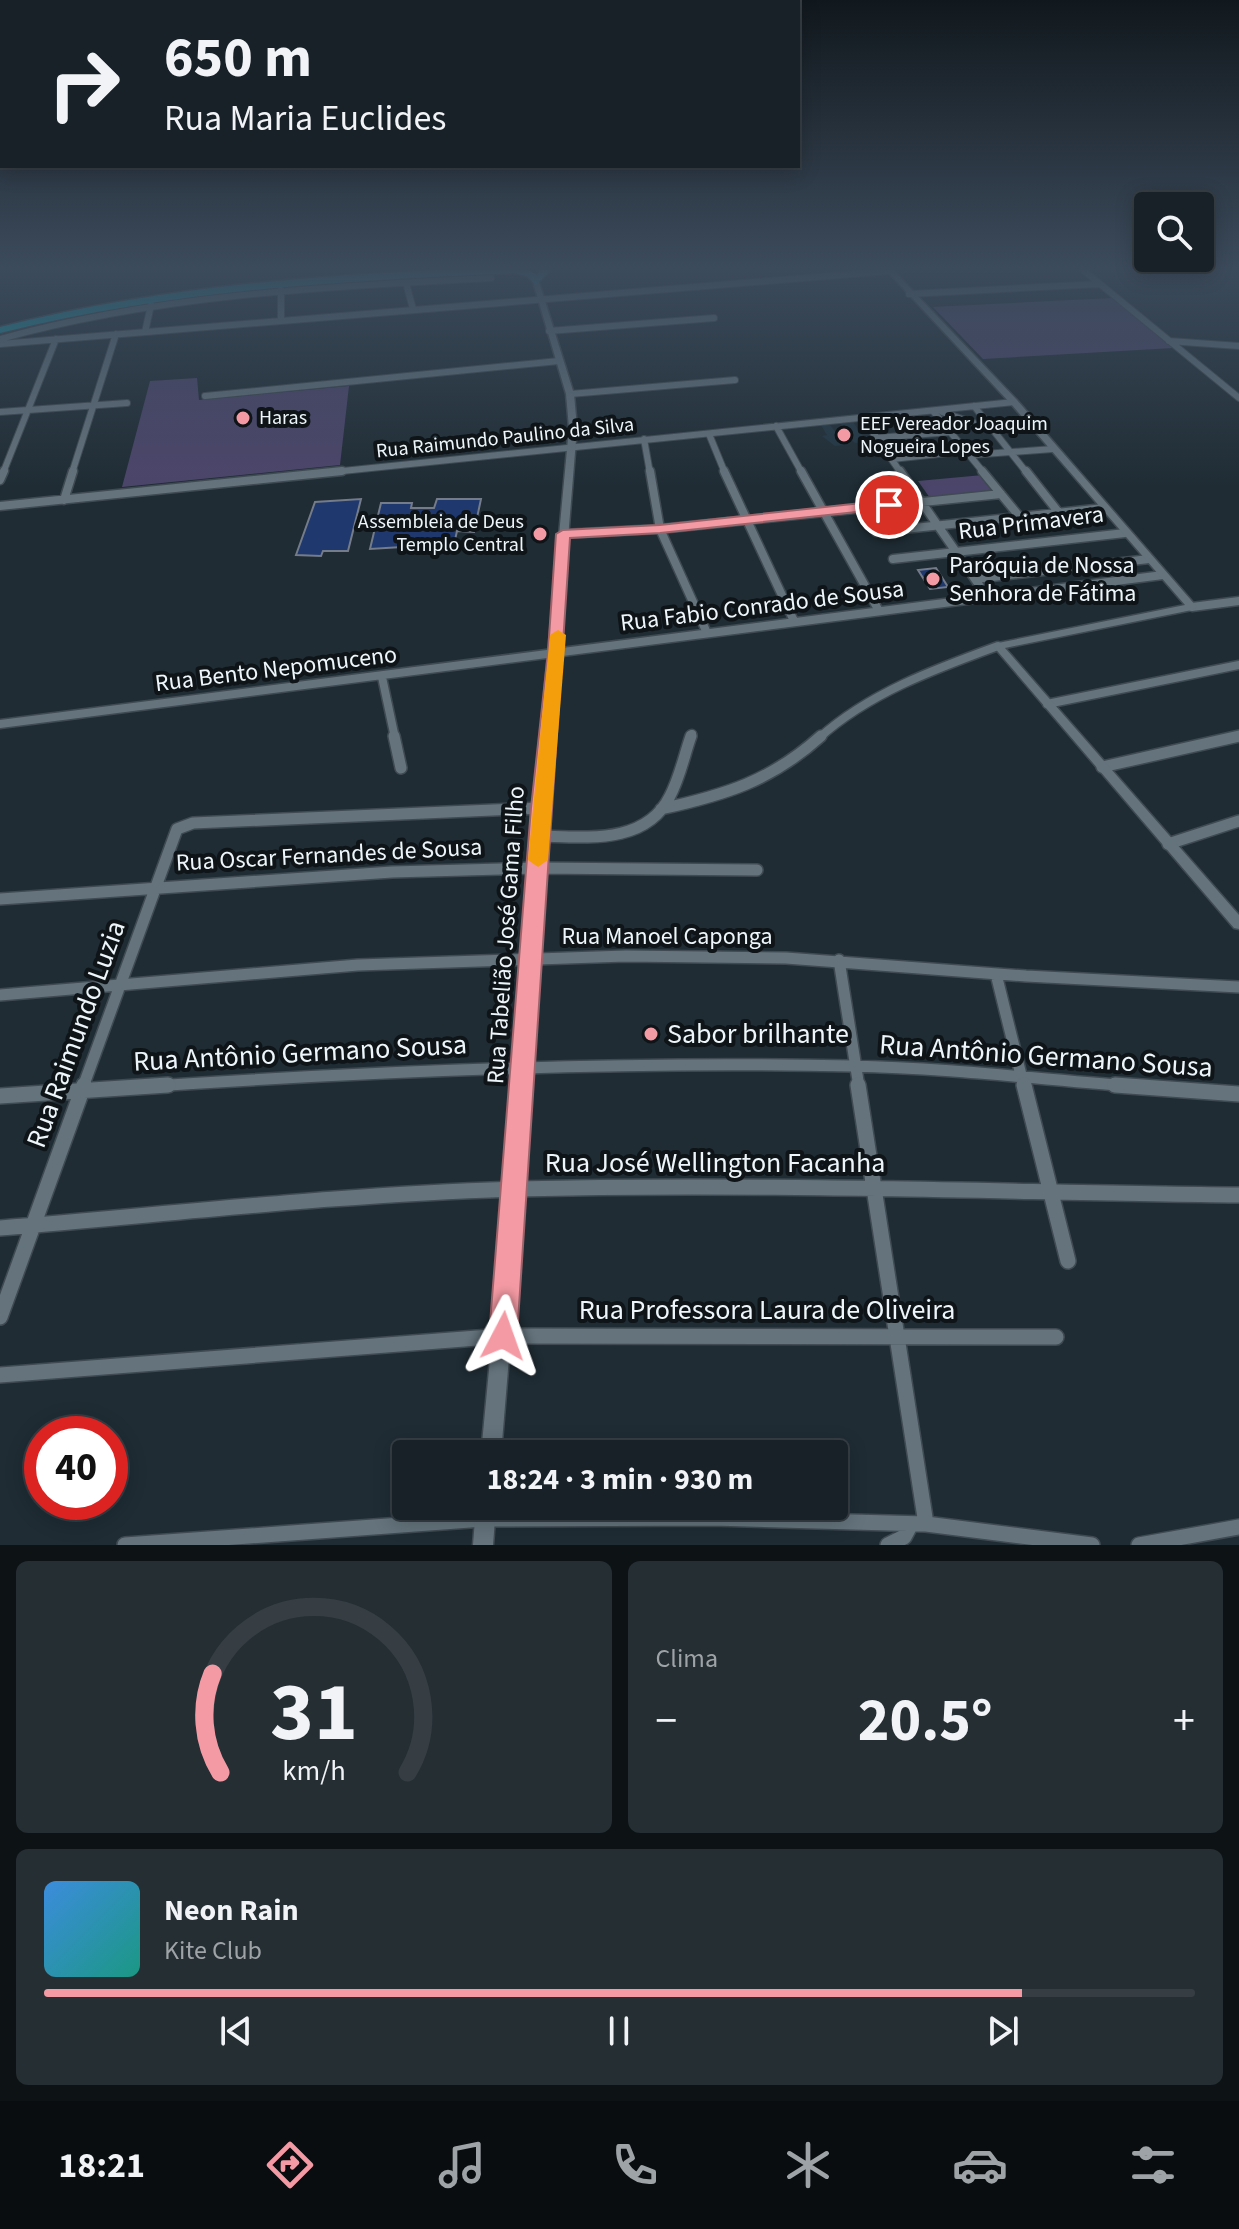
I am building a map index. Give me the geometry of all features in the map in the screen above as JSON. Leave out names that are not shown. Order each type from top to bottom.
[{"type":"street","points":[[0,480],[55,342]]},
{"type":"street","points":[[64,500],[113,342]]},
{"type":"street","name":"Rua Tabelião José Gama Filho","points":[[492,1440],[572,447],[570,394],[553,342]]},
{"type":"street","points":[[956,342],[1014,402],[1192,607]]},
{"type":"street","points":[[1168,342],[1239,398]]},
{"type":"street","points":[[1183,342],[1239,346]]},
{"type":"street","points":[[205,396],[559,361]]},
{"type":"street","points":[[570,394],[735,380]]},
{"type":"street","name":"Rua Raimundo Paulino da Silva","points":[[0,506],[1014,402]]},
{"type":"street","points":[[0,412],[127,403]]},
{"type":"street","points":[[974,406],[1059,513]]},
{"type":"street","points":[[935,410],[993,430]]},
{"type":"street","points":[[935,410],[1019,516]]},
{"type":"street","points":[[863,418],[988,598]]},
{"type":"street","points":[[776,426],[879,611]]},
{"type":"street","points":[[877,438],[950,432]]},
{"type":"street","points":[[709,434],[745,520],[794,621]]},
{"type":"street","points":[[644,439],[660,529],[707,633]]},
{"type":"street","points":[[892,459],[1053,449]]},
{"type":"street","points":[[563,534],[660,529],[1001,494]]},
{"type":"street","points":[[876,532],[1104,508]]},
{"type":"street","name":"Rua Primavera","points":[[893,559],[1125,533]]},
{"type":"street","points":[[975,579],[1149,559]]},
{"type":"street","name":"Rua Fabio Conrado de Sousa","points":[[557,652],[1163,575]]},
{"type":"street","points":[[661,809],[739,788],[774,773],[791,763],[836,723],[884,693],[938,668],[998,646],[1192,607],[1239,601]]},
{"type":"street","points":[[998,646],[1239,924]]},
{"type":"street","name":"Rua Bento Nepomuceno","points":[[0,724],[557,652]]},
{"type":"street","points":[[1047,704],[1239,665]]},
{"type":"street","points":[[382,677],[401,768]]},
{"type":"street","points":[[540,836],[620,836],[643,827],[669,799],[692,734]]},
{"type":"street","points":[[1102,767],[1239,736]]},
{"type":"street","name":"Rua Raimundo Luzia","points":[[0,1317],[174,834],[182,826],[193,823],[541,808]]},
{"type":"street","points":[[1168,844],[1239,821]]},
{"type":"street","name":"Rua Oscar Fernandes de Sousa","points":[[0,899],[305,876],[538,868],[757,870]]},
{"type":"street","name":"Rua Manoel Caponga","points":[[0,995],[259,970],[531,959],[716,956],[839,960],[996,974],[1239,987]]},
{"type":"street","points":[[839,960],[897,1335],[918,1524]]},
{"type":"street","points":[[996,974],[1068,1261]]},
{"type":"street","name":"Rua Antônio Germano Sousa","points":[[0,1096],[522,1066],[856,1066],[1239,1094]]},
{"type":"street","name":"Rua José Wellington Facanha","points":[[0,1228],[284,1203],[513,1189],[711,1187],[1239,1195]]},
{"type":"street","name":"Rua Professora Laura de Oliveira","points":[[0,1375],[503,1336],[1056,1337]]},
{"type":"street","points":[[125,1545],[398,1520]]},
{"type":"street","points":[[483,1545],[485,1520]]},
{"type":"street","points":[[781,1520],[918,1524],[1092,1545]]},
{"type":"street","points":[[888,1545],[904,1537],[918,1524]]},
{"type":"street","points":[[1139,1545],[1239,1527]]},
{"type":"shaded area","points":[[967,342],[1166,342],[1173,348],[983,359]]},
{"type":"shaded area","name":"Haras","points":[[197,378],[199,400],[349,386],[340,465],[122,487],[150,381]]},
{"type":"shaded area","name":"EEF Vereador Joaquim Nogueira Lopes","points":[[853,422],[867,442],[843,440],[845,445],[835,446],[822,436],[827,435],[821,425],[830,425],[837,434],[847,433],[841,424]]},
{"type":"shaded area","points":[[983,475],[997,491],[930,498],[918,481]]},
{"type":"building","points":[[361,499],[348,551],[323,551],[321,556],[296,555],[315,502]]},
{"type":"building","points":[[437,499],[481,499],[474,532],[457,531],[455,540],[403,541],[402,547],[370,549],[381,503],[412,503],[411,508],[434,508]]},
{"type":"building","name":"Paróquia de Nossa Senhora de Fátima","points":[[936,568],[948,587],[930,589],[918,570]]},
{"type":"slow traffic","points":[[538,860],[558,635]]},
{"type":"place","name":"Haras","points":[[243,418]]},
{"type":"place","name":"EEF Vereador Joaquim Nogueira Lopes","points":[[844,435]]},
{"type":"place","name":"Assembleia de Deus Templo Central","points":[[540,534]]},
{"type":"place","name":"Paróquia de Nossa Senhora de Fátima","points":[[933,579]]},
{"type":"place","name":"Sabor brilhante","points":[[651,1034]]},
{"type":"route","points":[[503,1336],[541,808],[557,652],[563,534],[660,529],[889,505]]}]
